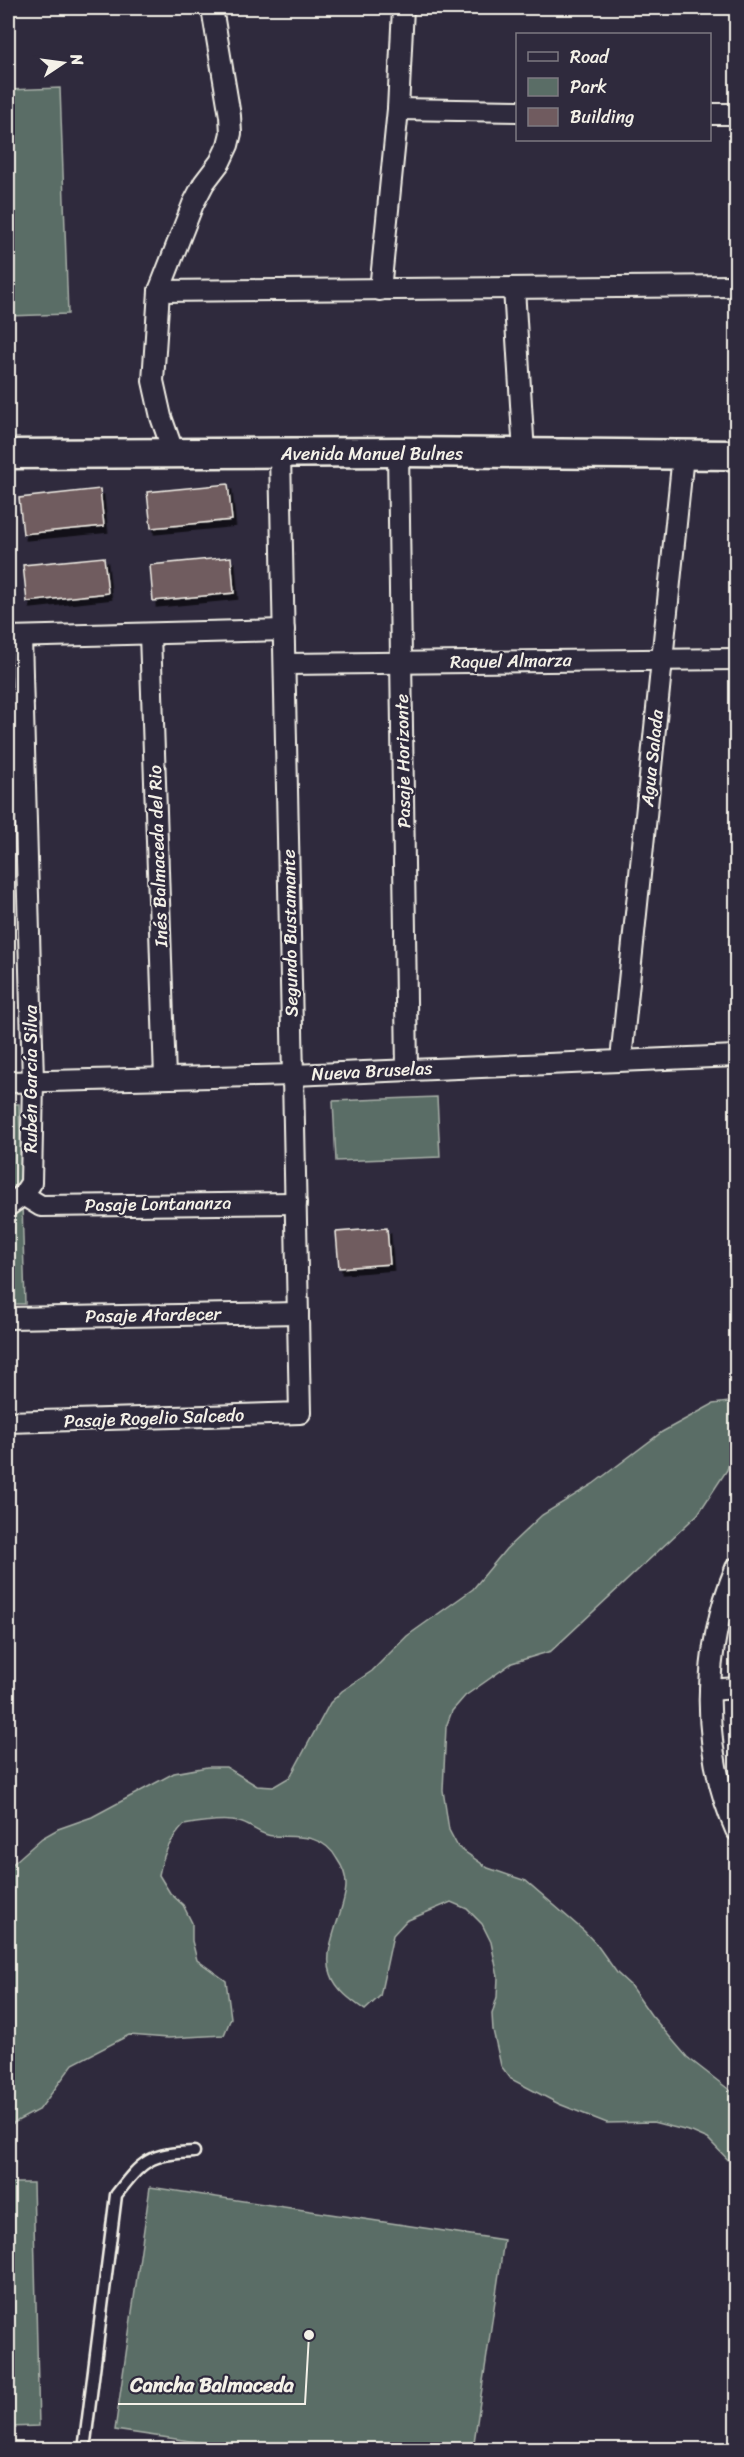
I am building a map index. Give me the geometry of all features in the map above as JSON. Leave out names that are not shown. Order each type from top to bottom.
[{"type":"street","points":[[174,454],[161,417],[153,381],[159,291],[194,204],[204,183],[220,162],[231,133],[212,8]]},
{"type":"street","points":[[380,290],[398,109],[403,8]]},
{"type":"street","points":[[398,109],[516,111]]},
{"type":"street","points":[[711,114],[736,114]]},
{"type":"street","points":[[159,291],[736,286]]},
{"type":"street","points":[[514,288],[524,454]]},
{"type":"street","name":"Avenida Manuel Bulnes","points":[[8,454],[398,452],[736,455]]},
{"type":"street","name":"Pasaje Horizonte","points":[[398,452],[407,1069]]},
{"type":"street","name":"Segundo Bustamante","points":[[280,454],[300,1413]]},
{"type":"street","name":"Agua Salada","points":[[621,1060],[683,455]]},
{"type":"street","points":[[14,637],[284,630]]},
{"type":"street","name":"Inés Balmaceda del Rio","points":[[150,634],[165,1078]]},
{"type":"street","name":"Rubén García Silva","points":[[14,637],[33,1081],[31,1183],[15,1201]]},
{"type":"street","name":"Raquel Almarza","points":[[285,664],[736,659]]},
{"type":"street","name":"Nueva Bruselas","points":[[8,1082],[293,1074],[736,1056]]},
{"type":"street","name":"Pasaje Lontananza","points":[[15,1201],[41,1206],[296,1203]]},
{"type":"street","name":"Pasaje Atardecer","points":[[8,1318],[298,1313]]},
{"type":"street","name":"Pasaje Rogelio Salcedo","points":[[8,1422],[300,1413]]},
{"type":"street","points":[[736,1568],[716,1636],[710,1690],[715,1762],[722,1794],[736,1830]]},
{"type":"street","points":[[710,1690],[736,1688]]},
{"type":"lane","points":[[84,2450],[116,2195],[138,2166],[165,2153],[194,2152]]},
{"type":"green space","points":[[60,88],[68,314],[8,316],[8,90]]},
{"type":"green space","points":[[437,1097],[440,1157],[336,1161],[333,1101]]},
{"type":"green space","points":[[8,1104],[19,1104],[25,1304],[8,1304]]},
{"type":"green space","points":[[729,1402],[736,1411],[736,1441],[727,1470],[698,1514],[551,1651],[512,1663],[465,1696],[452,1711],[446,1727],[443,1790],[449,1830],[458,1847],[488,1868],[526,1881],[584,1931],[687,2057],[736,2095],[736,2168],[708,2139],[692,2132],[653,2122],[607,2123],[559,2104],[511,2079],[501,2066],[493,2030],[492,2014],[497,1997],[498,1977],[491,1942],[482,1924],[467,1909],[451,1902],[406,1921],[393,1935],[380,1996],[365,2010],[341,1990],[331,1974],[329,1953],[331,1941],[346,1885],[342,1868],[331,1851],[309,1838],[269,1835],[243,1823],[226,1820],[184,1825],[168,1848],[159,1875],[170,1893],[183,1905],[192,1923],[192,1941],[197,1960],[226,1981],[231,2018],[224,2035],[168,2038],[129,2035],[73,2064],[40,2109],[8,2126],[8,1868],[42,1838],[58,1829],[92,1817],[174,1773],[207,1767],[226,1767],[257,1786],[273,1787],[290,1777],[330,1703],[342,1691],[372,1671],[407,1636],[473,1589],[506,1549],[542,1515],[593,1484],[662,1432],[713,1404]]},
{"type":"green space","points":[[8,2183],[33,2183],[39,2426],[8,2427]]},
{"type":"green space","points":[[150,2187],[504,2240],[473,2449],[244,2449],[115,2430]]},
{"type":"building","points":[[228,484],[232,520],[151,528],[147,492]]},
{"type":"building","points":[[100,489],[104,526],[23,534],[19,498]]},
{"type":"building","points":[[104,557],[108,593],[27,602],[23,565]]},
{"type":"building","points":[[231,557],[234,593],[153,601],[150,565]]},
{"type":"building","points":[[387,1228],[390,1264],[339,1268],[336,1232]]},
{"type":"place","name":"Cancha Balmaceda","points":[[309,2335]]}]
